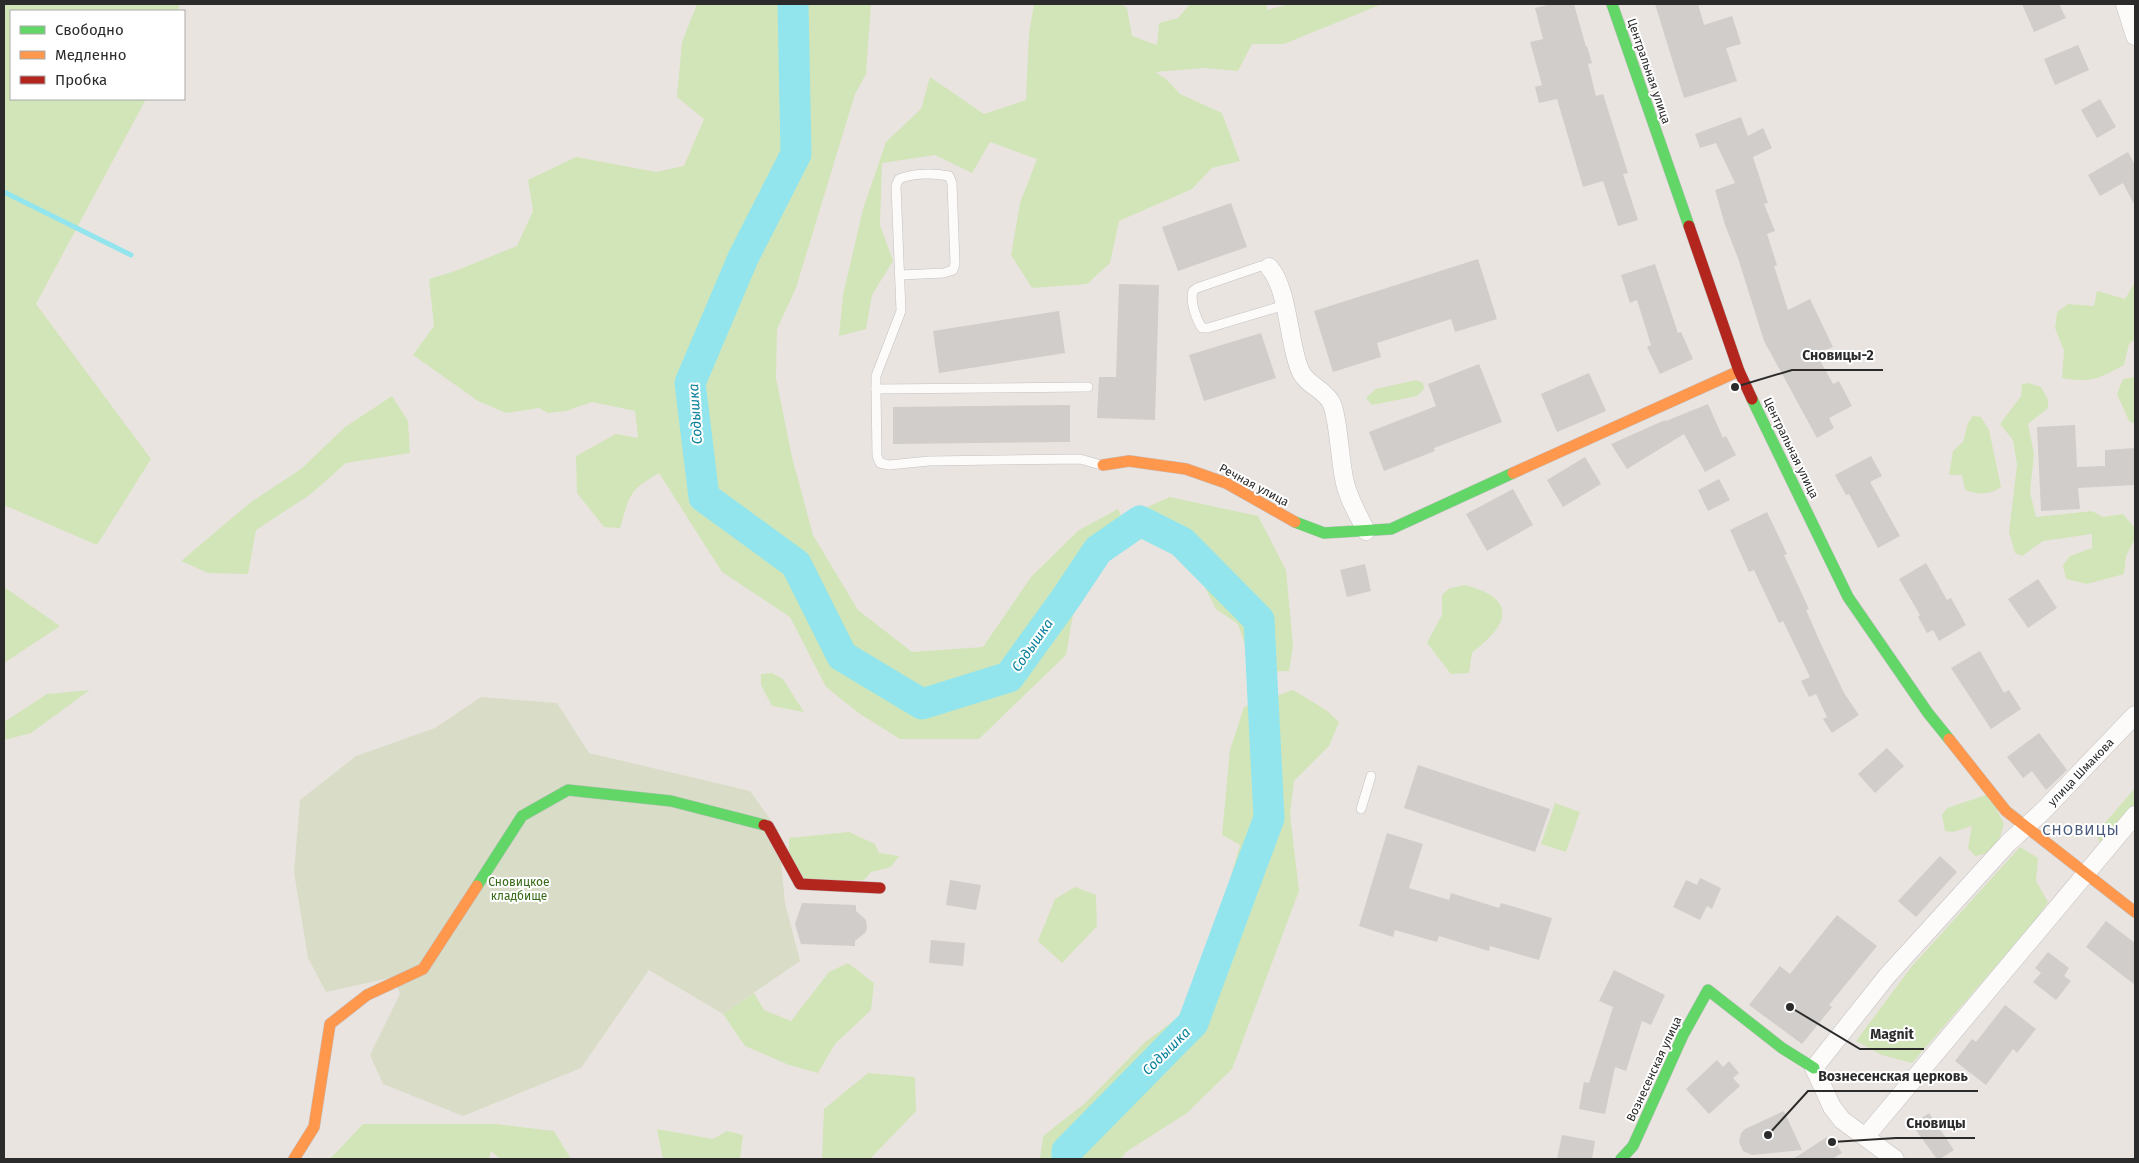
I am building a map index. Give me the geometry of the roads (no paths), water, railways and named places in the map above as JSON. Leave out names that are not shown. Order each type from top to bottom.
[{"type":"street","name":"Центральная улица","points":[[1612,4],[1739,371],[1848,597],[1928,713],[2006,811],[2025,828],[2086,873]]},
{"type":"street","points":[[2125,4],[2135,36]]},
{"type":"street","points":[[1269,267],[1273,272],[1285,305],[1300,370],[1308,383],[1323,392],[1332,403],[1344,480],[1352,504],[1366,531]]},
{"type":"street","name":"Речная улица","points":[[1104,465],[1129,461],[1186,468],[1226,483],[1299,524],[1324,533],[1391,529],[1739,371]]},
{"type":"street","name":"улица Шмакова","points":[[1814,1068],[1887,976],[2008,843],[2025,828],[2135,714]]},
{"type":"street","points":[[294,1159],[314,1127],[330,1024],[367,995],[423,969],[522,816],[568,790],[671,801],[768,826],[800,884],[880,888]]},
{"type":"street","points":[[1866,1136],[2135,815]]},
{"type":"street","points":[[2086,873],[2135,912]]},
{"type":"street","name":"Вознесенская улица","points":[[1621,1159],[1633,1146],[1683,1035],[1708,990],[1782,1048],[1814,1068]]},
{"type":"street","points":[[1814,1068],[1832,1107],[1851,1128],[1866,1136],[1895,1159]]},
{"type":"lane","points":[[900,276],[944,273],[953,270],[955,264],[952,183],[949,176],[941,174],[906,176],[899,179],[896,186],[901,311],[876,376],[877,456],[880,463],[889,465],[929,461],[1080,460],[1104,465]]},
{"type":"lane","points":[[1269,267],[1261,266],[1192,291],[1191,296],[1199,323],[1202,328],[1208,328],[1285,305]]},
{"type":"lane","points":[[876,388],[1088,386]]},
{"type":"lane","points":[[1361,809],[1371,776]]},
{"type":"waterway","name":"Содышка","points":[[793,4],[796,154],[743,258],[690,383],[704,497],[796,564],[842,656],[922,704],[1009,677],[1098,550],[1140,521],[1182,542],[1259,620],[1269,818],[1193,1023],[1067,1151],[1067,1159]]},
{"type":"waterway","points":[[4,192],[131,255]]},
{"type":"place","name":"Сновицы-2","points":[[1735,387]]},
{"type":"place","name":"Magnit","points":[[1790,1007]]},
{"type":"place","name":"Вознесенская церковь","points":[[1768,1135]]},
{"type":"place","name":"Сновицы","points":[[1832,1142]]},
{"type":"district","name":"СНОВИЦЫ","points":[[2081,830]]},
{"type":"park label","name":"Сновицкое кладбище","points":[[519,889]]}]
